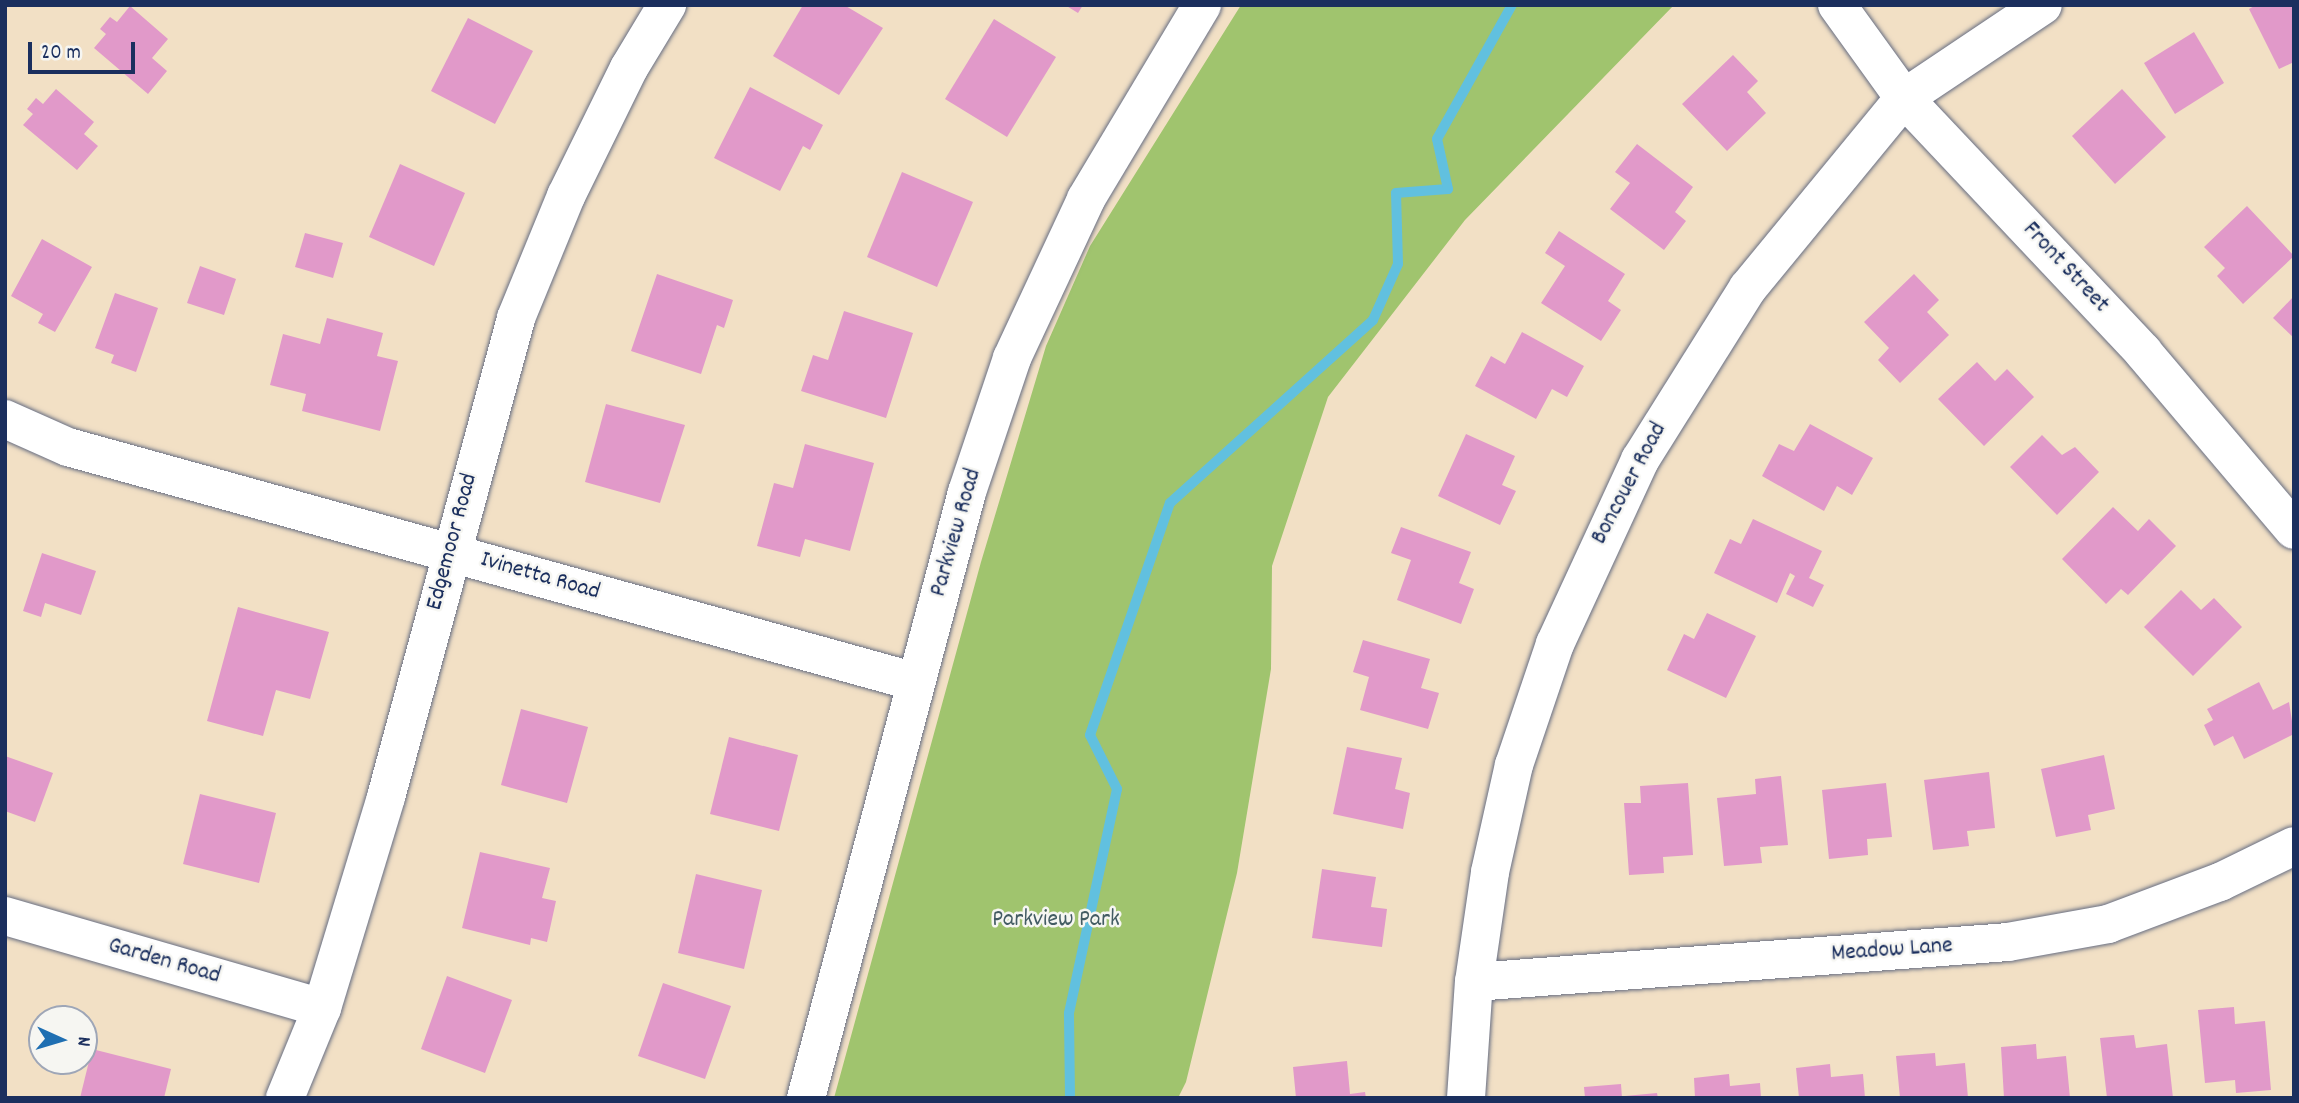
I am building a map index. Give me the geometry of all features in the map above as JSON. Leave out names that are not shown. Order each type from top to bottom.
[{"type":"street","name":"Edgemoor Road","points":[[285,1098],[322,1009],[386,797],[450,551],[516,318],[566,196],[629,68],[667,5]]},
{"type":"street","name":"Parkview Road","points":[[806,1098],[967,492],[1012,358],[1086,199],[1202,5]]},
{"type":"street","name":"Front Street","points":[[1837,5],[1904,98],[2143,352],[2294,530]]},
{"type":"street","name":"Boncouer Road","points":[[1466,1098],[1474,982],[1490,872],[1514,765],[1555,644],[1598,543],[1687,379],[1748,288],[1904,98],[2043,5]]},
{"type":"street","name":"Ivinetta Road","points":[[5,419],[68,447],[916,682]]},
{"type":"street","name":"Meadow Lane","points":[[1474,982],[2008,942],[2108,924],[2220,882],[2294,846]]},
{"type":"street","name":"Garden Road","points":[[5,916],[322,1009]]},
{"type":"green space","name":"Parkview Park","points":[[1241,5],[1674,5],[1465,220],[1328,397],[1272,566],[1271,669],[1237,873],[1186,1082],[1178,1098],[834,1098],[981,562],[1046,346],[1090,246]]},
{"type":"building","points":[[803,5],[844,5],[883,28],[839,95],[773,56]]},
{"type":"building","points":[[1065,5],[1083,5],[1078,13]]},
{"type":"building","points":[[2256,5],[2294,5],[2294,62],[2279,69],[2249,9]]},
{"type":"building","points":[[130,6],[168,39],[152,58],[167,71],[148,94],[94,48],[106,34],[100,29],[110,17],[117,22]]},
{"type":"building","points":[[468,18],[533,51],[495,124],[431,91]]},
{"type":"building","points":[[994,19],[1056,57],[1007,137],[945,99]]},
{"type":"building","points":[[2194,32],[2224,83],[2175,114],[2144,63]]},
{"type":"building","points":[[1733,55],[1758,81],[1747,92],[1766,113],[1727,151],[1682,104]]},
{"type":"building","points":[[750,87],[823,125],[810,150],[803,146],[780,191],[714,158]]},
{"type":"building","points":[[56,89],[94,122],[84,134],[98,146],[77,170],[23,125],[33,114],[27,109],[36,98],[43,104]]},
{"type":"building","points":[[2122,89],[2166,137],[2115,184],[2072,136]]},
{"type":"building","points":[[1637,144],[1693,187],[1675,212],[1686,221],[1664,250],[1610,209],[1630,183],[1615,172]]},
{"type":"building","points":[[400,164],[465,193],[434,266],[369,237]]},
{"type":"building","points":[[902,172],[973,202],[937,287],[867,257]]},
{"type":"building","points":[[2247,206],[2294,256],[2243,304],[2217,276],[2225,268],[2204,247]]},
{"type":"building","points":[[1559,231],[1625,274],[1608,301],[1621,310],[1601,341],[1541,303],[1565,266],[1545,253]]},
{"type":"building","points":[[305,233],[343,243],[333,278],[295,267]]},
{"type":"building","points":[[42,239],[92,267],[55,332],[38,323],[43,314],[11,296]]},
{"type":"building","points":[[200,266],[236,279],[224,315],[187,303]]},
{"type":"building","points":[[657,274],[733,300],[724,328],[717,325],[701,374],[631,351]]},
{"type":"building","points":[[1914,274],[1939,300],[1927,312],[1949,335],[1900,383],[1878,360],[1889,348],[1864,322]]},
{"type":"building","points":[[115,293],[158,308],[136,372],[111,363],[114,355],[95,348]]},
{"type":"building","points":[[2294,296],[2294,338],[2273,318]]},
{"type":"building","points":[[844,311],[913,333],[886,418],[801,391],[813,355],[828,360]]},
{"type":"building","points":[[327,318],[383,333],[377,356],[398,361],[380,431],[302,411],[306,394],[270,385],[283,334],[320,344]]},
{"type":"building","points":[[1522,332],[1584,366],[1567,397],[1552,389],[1536,419],[1475,386],[1491,356],[1505,364]]},
{"type":"building","points":[[1977,362],[1995,381],[2007,369],[2034,397],[1984,446],[1938,399]]},
{"type":"building","points":[[606,404],[685,425],[660,503],[585,482]]},
{"type":"building","points":[[1810,424],[1873,458],[1852,495],[1837,486],[1824,511],[1762,476],[1779,444],[1794,451]]},
{"type":"building","points":[[1466,434],[1515,456],[1502,485],[1516,491],[1500,525],[1438,496]]},
{"type":"building","points":[[2042,435],[2062,455],[2075,447],[2099,472],[2057,515],[2010,467]]},
{"type":"building","points":[[805,444],[874,463],[850,551],[805,539],[800,557],[757,546],[774,483],[793,488]]},
{"type":"building","points":[[2113,507],[2138,531],[2149,519],[2176,546],[2128,595],[2121,589],[2106,604],[2062,559]]},
{"type":"building","points":[[1753,519],[1822,551],[1809,578],[1824,585],[1813,607],[1786,594],[1795,576],[1790,573],[1777,603],[1714,573],[1730,539],[1741,544]]},
{"type":"building","points":[[1401,527],[1471,552],[1459,583],[1474,589],[1461,624],[1397,600],[1411,560],[1391,553]]},
{"type":"building","points":[[42,553],[96,571],[81,615],[45,603],[41,617],[23,611]]},
{"type":"building","points":[[2181,590],[2201,610],[2214,598],[2242,627],[2193,676],[2144,627]]},
{"type":"building","points":[[238,607],[329,632],[310,699],[276,690],[263,736],[207,721]]},
{"type":"building","points":[[1707,613],[1756,636],[1726,698],[1667,670],[1684,634],[1694,639]]},
{"type":"building","points":[[1363,640],[1430,659],[1421,688],[1439,693],[1428,729],[1360,710],[1369,677],[1353,672]]},
{"type":"building","points":[[2259,682],[2273,710],[2289,702],[2294,734],[2244,759],[2233,736],[2214,746],[2204,725],[2213,720],[2207,709]]},
{"type":"building","points":[[521,709],[588,727],[567,803],[501,785]]},
{"type":"building","points":[[729,737],[798,755],[779,831],[710,814]]},
{"type":"building","points":[[1347,747],[1402,758],[1395,789],[1410,793],[1403,829],[1333,814]]},
{"type":"building","points":[[2104,755],[2115,809],[2088,815],[2091,830],[2056,837],[2041,769]]},
{"type":"building","points":[[5,756],[53,773],[35,822],[5,811]]},
{"type":"building","points":[[1989,772],[1995,828],[1967,831],[1969,846],[1933,850],[1924,780]]},
{"type":"building","points":[[1781,776],[1788,845],[1760,847],[1762,863],[1724,866],[1717,798],[1756,794],[1755,779]]},
{"type":"building","points":[[1688,783],[1693,855],[1663,857],[1664,873],[1629,875],[1624,803],[1641,803],[1640,786]]},
{"type":"building","points":[[1886,783],[1892,837],[1867,839],[1868,855],[1829,859],[1822,790]]},
{"type":"building","points":[[200,794],[276,813],[259,883],[183,864]]},
{"type":"building","points":[[480,852],[550,868],[542,898],[556,901],[547,942],[531,938],[530,945],[462,928]]},
{"type":"building","points":[[1322,869],[1376,877],[1371,907],[1387,909],[1382,947],[1312,938]]},
{"type":"building","points":[[696,874],[762,890],[744,969],[678,953]]},
{"type":"building","points":[[447,976],[512,1000],[485,1073],[421,1049]]},
{"type":"building","points":[[663,983],[731,1006],[705,1079],[638,1056]]},
{"type":"building","points":[[2234,1007],[2235,1024],[2265,1021],[2271,1090],[2236,1093],[2235,1080],[2205,1083],[2198,1010]]},
{"type":"building","points":[[2134,1035],[2136,1048],[2167,1044],[2173,1098],[2107,1098],[2100,1038]]},
{"type":"building","points":[[2036,1044],[2037,1059],[2066,1056],[2070,1098],[2004,1098],[2001,1047]]},
{"type":"building","points":[[98,1051],[171,1069],[164,1098],[80,1098],[86,1075],[98,1075]]},
{"type":"building","points":[[1935,1053],[1936,1066],[1965,1063],[1968,1098],[1900,1098],[1896,1056]]},
{"type":"building","points":[[1347,1061],[1350,1094],[1365,1092],[1366,1098],[1296,1098],[1293,1067]]},
{"type":"building","points":[[1830,1064],[1831,1077],[1863,1074],[1865,1098],[1799,1098],[1796,1068]]},
{"type":"building","points":[[1729,1074],[1730,1086],[1760,1083],[1761,1098],[1695,1098],[1694,1078]]},
{"type":"building","points":[[1621,1084],[1622,1098],[1585,1098],[1584,1087]]},
{"type":"building","points":[[1657,1093],[1658,1098],[1625,1098],[1625,1096]]},
{"type":"waterway","points":[[1070,1098],[1069,1013],[1117,789],[1090,735],[1170,503],[1373,320],[1398,264],[1396,193],[1448,189],[1437,139],[1512,5]]}]
